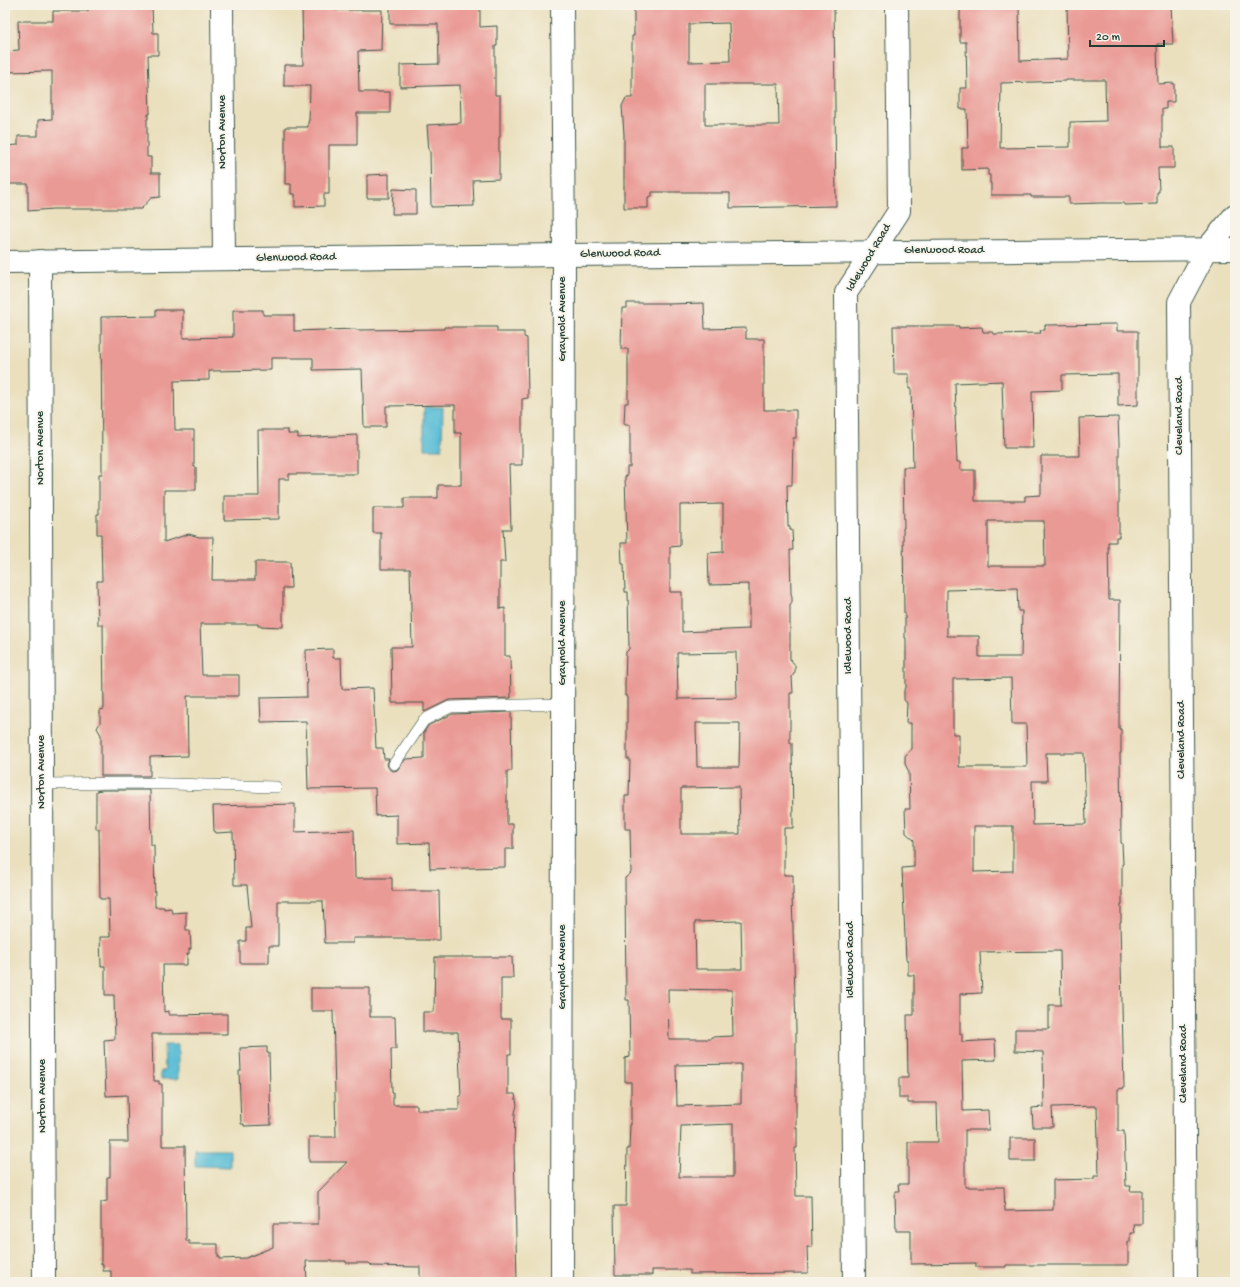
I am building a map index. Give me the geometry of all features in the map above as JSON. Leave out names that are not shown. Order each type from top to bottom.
[{"type":"street","name":"Norton Avenue","points":[[222,5],[224,259]]},
{"type":"street","name":"Graynold Avenue","points":[[562,5],[564,254],[562,1282]]},
{"type":"street","name":"Idlewood Road","points":[[854,1282],[846,293],[899,211],[897,5]]},
{"type":"street","name":"Cleveland Road","points":[[1186,1282],[1179,302],[1207,249],[1235,215]]},
{"type":"street","name":"Glenwood Road","points":[[5,262],[564,254],[1235,249]]},
{"type":"street","name":"Norton Avenue","points":[[40,261],[44,1282]]},
{"type":"lane","points":[[394,764],[424,720],[450,707],[563,704]]},
{"type":"lane","points":[[42,784],[135,783],[276,787]]},
{"type":"water","points":[[424,407],[443,407],[442,449],[424,449]]},
{"type":"water","points":[[164,1045],[178,1045],[178,1079],[161,1079],[161,1071],[165,1071]]},
{"type":"water","points":[[195,1150],[230,1150],[230,1167],[195,1166]]},
{"type":"building","points":[[88,5],[152,5],[153,33],[158,33],[158,55],[148,55],[150,114],[148,114],[147,119],[147,157],[151,157],[151,173],[160,173],[160,197],[151,198],[141,209],[53,209],[28,211],[28,184],[5,184],[5,146],[18,145],[18,136],[38,136],[38,120],[52,119],[52,71],[5,72],[5,51],[19,50],[18,21],[53,21],[53,11],[88,11]]},
{"type":"building","points":[[302,5],[335,5],[335,10],[382,10],[381,50],[358,51],[359,92],[390,92],[390,113],[357,113],[357,145],[329,145],[329,194],[324,194],[324,206],[295,207],[295,194],[291,194],[291,184],[285,184],[285,127],[308,127],[309,121],[310,86],[284,86],[284,65],[303,65]]},
{"type":"building","points":[[390,5],[480,5],[480,27],[497,26],[497,46],[495,46],[495,95],[500,95],[499,179],[473,180],[474,206],[431,207],[430,151],[427,125],[461,123],[460,85],[400,87],[400,65],[439,64],[438,24],[390,24]]},
{"type":"building","points":[[634,5],[834,5],[836,206],[730,208],[730,193],[652,192],[652,196],[648,197],[648,208],[624,208],[624,134],[622,106],[626,98],[632,98],[632,36],[634,36]],"holes":[[[729,23],[730,61],[689,62],[689,24]],[[705,84],[778,84],[779,125],[705,125]]]},
{"type":"building","points":[[960,5],[1019,5],[1020,61],[1068,59],[1067,5],[1171,5],[1173,44],[1157,44],[1158,84],[1174,83],[1174,102],[1166,102],[1166,109],[1162,109],[1162,147],[1174,147],[1174,168],[1158,168],[1159,192],[1157,192],[1157,204],[1069,204],[1069,197],[991,195],[991,183],[990,175],[988,175],[988,169],[962,170],[962,148],[968,148],[967,109],[960,109],[960,88],[967,88],[966,42],[960,42]],"holes":[[[1105,80],[1106,121],[1070,122],[1070,147],[1000,148],[1001,83]]]},
{"type":"building","points":[[389,174],[389,198],[367,198],[367,175]]},
{"type":"building","points":[[393,189],[416,190],[416,214],[392,214]]},
{"type":"building","points":[[627,303],[704,303],[705,329],[746,328],[746,339],[764,339],[764,410],[796,410],[796,438],[793,438],[792,485],[787,485],[788,526],[790,526],[790,530],[792,530],[793,550],[790,550],[792,602],[790,606],[790,659],[795,665],[795,672],[792,677],[793,693],[790,693],[790,743],[792,743],[793,828],[784,828],[784,875],[793,875],[792,895],[797,1128],[797,1148],[795,1148],[796,1196],[811,1196],[812,1247],[807,1247],[808,1273],[690,1274],[690,1270],[652,1270],[652,1275],[615,1275],[614,1206],[626,1206],[627,1149],[629,1149],[631,1125],[631,1082],[625,1082],[625,1058],[630,1057],[629,1000],[626,1000],[625,878],[631,873],[630,829],[625,829],[625,796],[629,796],[630,759],[627,759],[627,696],[625,696],[626,652],[629,649],[628,592],[625,592],[624,564],[622,564],[621,543],[627,543],[625,476],[627,476],[627,467],[630,467],[630,425],[624,425],[625,403],[628,403],[628,349],[621,349],[622,308],[627,308]],"holes":[[[723,504],[723,552],[708,553],[709,585],[749,584],[749,629],[682,632],[682,592],[670,592],[670,547],[680,546],[680,505]],[[736,652],[737,698],[678,699],[677,653]],[[696,723],[740,723],[739,767],[697,767]],[[739,787],[740,834],[681,834],[681,788]],[[741,921],[742,969],[696,969],[695,922]],[[668,989],[732,990],[733,1036],[711,1037],[711,1039],[669,1039]],[[741,1064],[741,1104],[677,1106],[676,1065]],[[733,1124],[733,1177],[679,1177],[681,1126]]]},
{"type":"building","points":[[156,310],[183,310],[183,338],[233,337],[233,310],[263,310],[263,315],[294,315],[294,331],[497,327],[497,332],[524,332],[524,337],[527,338],[528,398],[522,399],[522,465],[509,465],[511,529],[503,529],[505,562],[500,562],[500,609],[505,608],[505,656],[510,656],[511,698],[449,700],[424,712],[424,703],[392,703],[391,647],[412,647],[410,569],[381,569],[381,533],[373,533],[373,508],[404,508],[404,498],[438,498],[438,485],[461,485],[461,433],[455,433],[455,405],[386,406],[386,427],[364,427],[362,369],[313,370],[313,358],[271,358],[271,370],[209,371],[209,380],[174,381],[175,430],[194,430],[194,467],[196,467],[196,490],[164,490],[164,542],[189,534],[199,537],[213,537],[212,580],[255,580],[255,562],[290,562],[291,588],[283,588],[283,627],[258,626],[258,624],[200,624],[202,675],[239,675],[239,696],[187,696],[188,756],[150,757],[150,776],[101,776],[101,735],[97,728],[100,723],[100,710],[104,709],[103,625],[98,625],[97,581],[102,581],[101,534],[97,534],[97,514],[99,514],[99,474],[102,474],[101,317],[156,316]]},
{"type":"building","points":[[1117,324],[1117,331],[1138,331],[1138,405],[1118,406],[1118,374],[1062,375],[1062,390],[1032,391],[1033,448],[1004,448],[1002,381],[955,383],[957,462],[960,462],[960,470],[975,470],[975,501],[1025,501],[1025,496],[1041,495],[1041,456],[1080,456],[1079,418],[1118,417],[1119,537],[1116,537],[1116,542],[1108,542],[1109,600],[1120,600],[1119,729],[1121,729],[1121,843],[1123,864],[1120,922],[1124,1088],[1118,1089],[1118,1131],[1124,1131],[1126,1186],[1131,1186],[1130,1191],[1142,1191],[1142,1224],[1133,1224],[1134,1233],[1130,1233],[1130,1242],[1128,1241],[1128,1265],[1006,1265],[1006,1267],[976,1267],[976,1263],[911,1264],[911,1231],[896,1231],[895,1191],[899,1191],[898,1184],[908,1184],[908,1142],[938,1142],[937,1103],[908,1103],[908,1098],[899,1098],[899,1078],[908,1078],[907,1015],[914,1015],[914,975],[908,975],[908,960],[906,960],[902,868],[914,867],[914,840],[906,833],[905,809],[910,809],[909,772],[905,764],[905,756],[911,749],[911,723],[906,723],[907,703],[904,700],[904,691],[906,688],[906,638],[904,613],[903,528],[903,467],[913,467],[911,389],[909,389],[909,374],[894,374],[893,326],[959,326],[959,328],[982,327],[983,332],[993,332],[993,334],[1041,333],[1040,330],[1045,330],[1045,325]],"holes":[[[988,521],[1044,521],[1045,566],[988,566]],[[1017,588],[1018,611],[1022,611],[1021,657],[979,657],[979,636],[947,636],[947,590]],[[1011,678],[1012,724],[1026,724],[1027,767],[959,767],[959,734],[953,734],[953,679]],[[1046,753],[1084,753],[1086,824],[1033,825],[1032,781],[1047,781]],[[974,826],[1013,826],[1013,871],[974,872]],[[1060,951],[1061,1005],[1049,1005],[1049,1029],[1015,1029],[1015,1051],[1043,1052],[1044,1107],[1032,1108],[1033,1127],[1053,1127],[1052,1107],[1097,1106],[1099,1176],[1094,1176],[1094,1179],[1053,1180],[1053,1210],[1005,1211],[1004,1187],[965,1187],[965,1130],[989,1130],[988,1110],[963,1111],[962,1061],[996,1060],[995,1040],[962,1042],[962,1033],[960,1034],[960,994],[982,993],[980,952]]]},
{"type":"building","points":[[258,430],[288,430],[288,434],[298,434],[298,438],[357,435],[357,474],[289,474],[289,479],[279,479],[279,519],[224,520],[224,496],[259,496]]},
{"type":"building","points":[[333,649],[333,658],[341,658],[342,689],[373,688],[376,748],[383,748],[384,759],[389,759],[387,764],[390,770],[397,770],[406,759],[424,758],[424,732],[429,725],[452,714],[511,712],[512,771],[507,771],[507,824],[513,824],[513,849],[505,849],[505,867],[430,869],[429,843],[397,844],[397,815],[376,816],[375,788],[308,789],[306,721],[261,722],[260,698],[307,697],[306,650]]},
{"type":"building","points":[[150,790],[151,845],[154,845],[155,907],[164,907],[164,909],[171,908],[172,913],[186,912],[186,930],[190,930],[191,949],[189,949],[189,954],[187,954],[187,965],[163,965],[164,1012],[169,1011],[169,1015],[227,1014],[227,1034],[152,1034],[154,1081],[159,1081],[159,1084],[162,1084],[162,1146],[185,1146],[186,1241],[189,1241],[189,1244],[218,1244],[218,1257],[220,1257],[220,1259],[246,1258],[273,1247],[273,1224],[318,1224],[318,1192],[347,1162],[309,1162],[309,1137],[336,1137],[333,1011],[311,1011],[311,988],[370,988],[370,1017],[395,1017],[396,1049],[391,1049],[393,1105],[417,1105],[417,1110],[459,1110],[459,1096],[461,1096],[458,1032],[423,1032],[423,1012],[434,1012],[435,957],[512,957],[513,978],[501,978],[501,1019],[511,1019],[511,1054],[508,1054],[508,1094],[515,1094],[517,1105],[515,1113],[514,1148],[517,1282],[420,1282],[420,1267],[372,1266],[369,1263],[346,1263],[346,1261],[306,1261],[307,1282],[111,1282],[111,1271],[103,1271],[103,1264],[101,1264],[101,1202],[107,1201],[107,1177],[110,1177],[110,1142],[128,1142],[127,1095],[106,1096],[104,1040],[115,1039],[114,995],[105,995],[105,966],[101,966],[100,937],[110,937],[109,899],[100,899],[99,829],[96,829],[96,791]]},
{"type":"building","points":[[295,804],[295,832],[354,830],[355,878],[392,878],[392,891],[439,891],[440,940],[353,938],[353,943],[325,943],[323,901],[278,901],[278,946],[269,946],[269,963],[240,963],[240,941],[246,941],[246,928],[251,928],[247,885],[234,885],[233,832],[216,833],[214,831],[213,806]]},
{"type":"building","points":[[267,1047],[267,1053],[269,1053],[271,1125],[244,1126],[244,1124],[241,1124],[239,1071],[241,1071],[240,1048]]},
{"type":"building","points":[[1010,1138],[1035,1138],[1035,1161],[1010,1161]]}]
